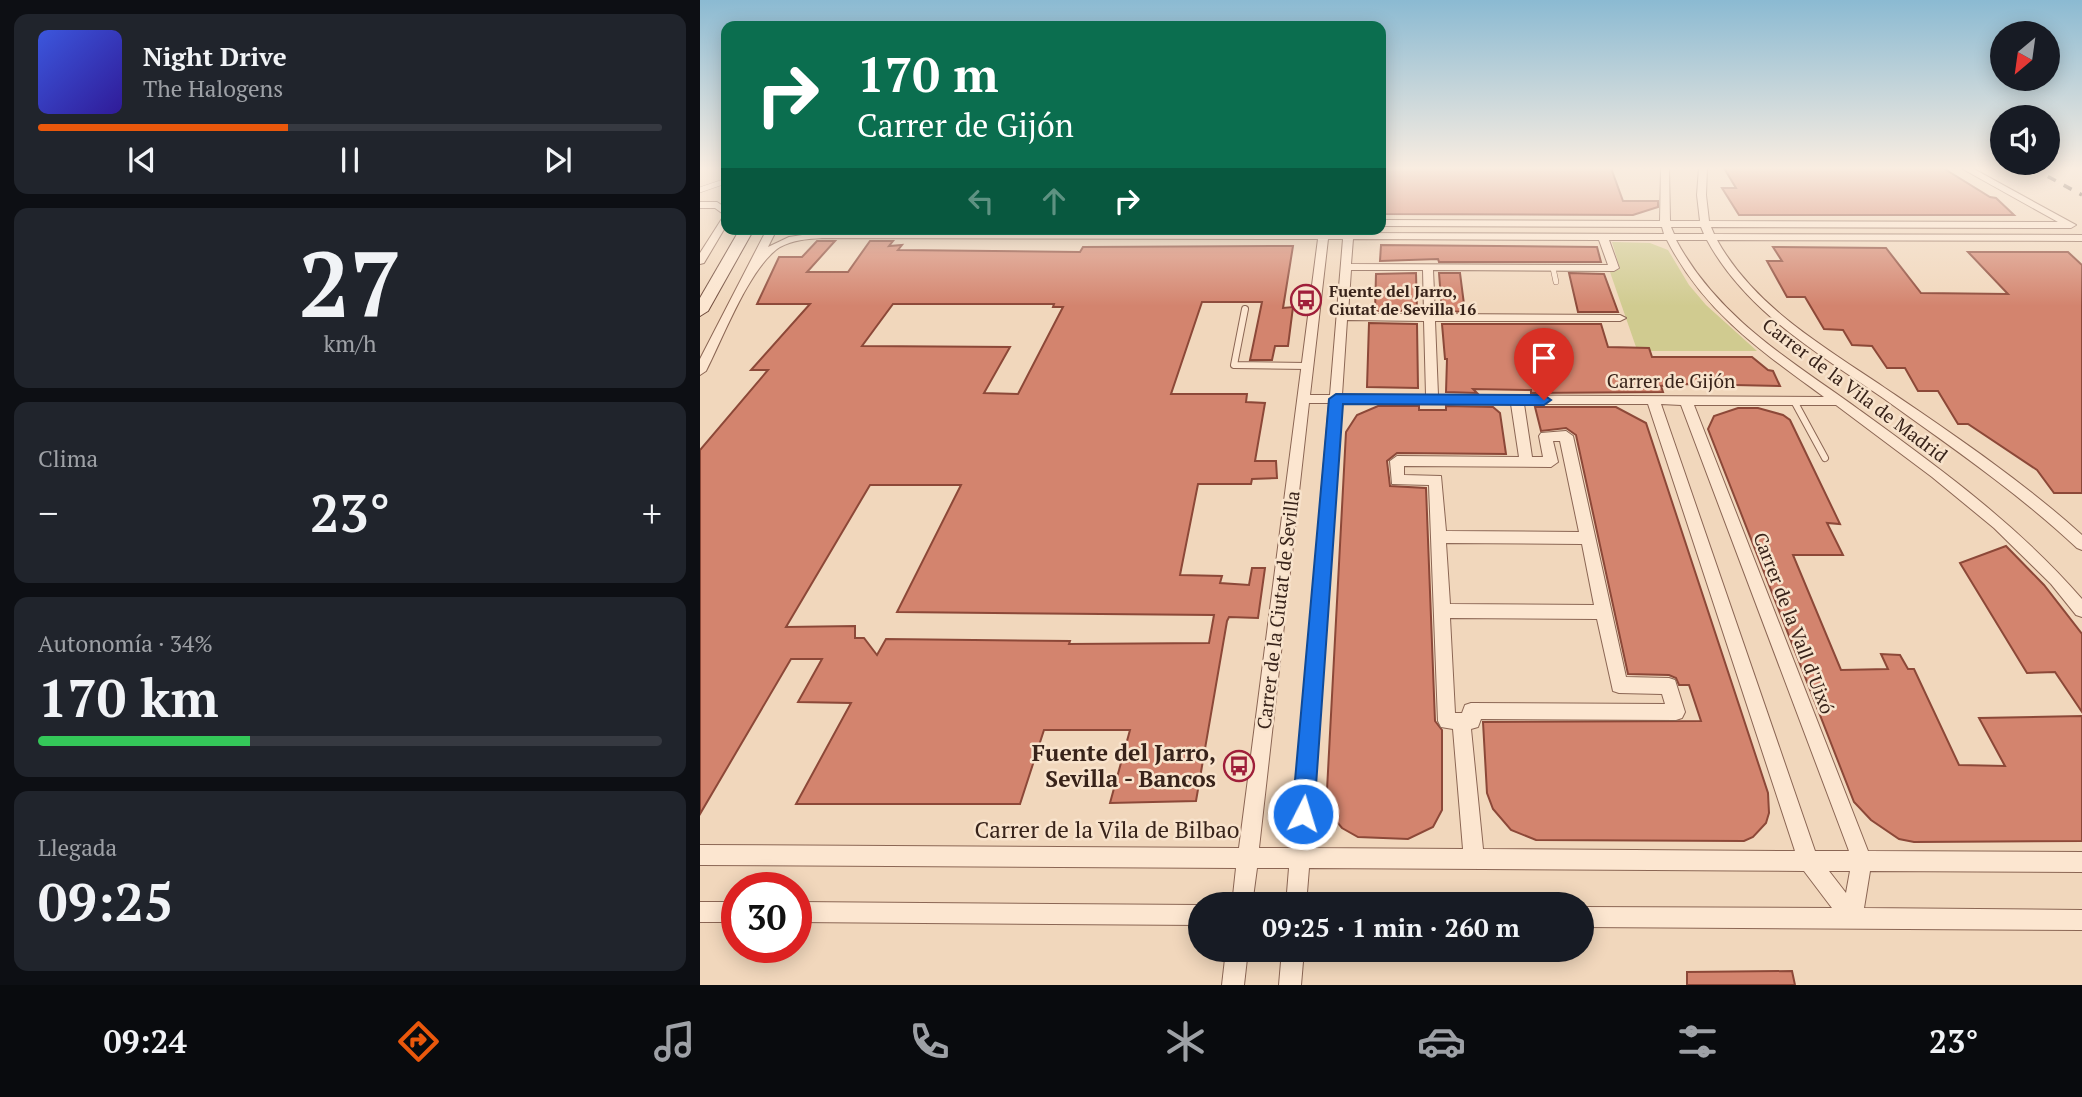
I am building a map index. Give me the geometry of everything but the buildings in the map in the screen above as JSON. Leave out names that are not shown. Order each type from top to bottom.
[{"type":"street","points":[[1667,214],[1668,230]]},
{"type":"street","name":"Carrer de la Vila de Madrid","points":[[1703,214],[1721,256],[1752,294],[1784,324],[1986,466],[2055,518],[2082,544]]},
{"type":"street","points":[[2050,214],[2082,231]]},
{"type":"street","points":[[1386,223],[1668,230],[2071,225]]},
{"type":"street","points":[[700,261],[721,227]]},
{"type":"street","points":[[1386,233],[1603,236],[1668,230]]},
{"type":"street","name":"Carrer de la Vila de Madrid","points":[[1668,230],[1702,289],[1741,329],[1931,470],[2004,529],[2053,573],[2082,610]]},
{"type":"street","points":[[1708,230],[2082,238]]},
{"type":"street","points":[[700,311],[744,235]]},
{"type":"street","points":[[700,370],[769,235]]},
{"type":"street","points":[[755,264],[771,247],[785,240],[822,235]]},
{"type":"street","name":"Carrer de la Ciutat de Sevilla","points":[[1244,892],[1323,235]]},
{"type":"street","name":"Carrer de la Ciutat de Sevilla","points":[[1297,892],[1349,235]]},
{"type":"street","points":[[1346,267],[1614,268],[1603,236]]},
{"type":"street","points":[[1428,268],[1432,399]]},
{"type":"street","points":[[1342,317],[1619,318]]},
{"type":"street","points":[[1303,399],[1336,399]]},
{"type":"street","name":"Carrer de Gijón","points":[[1336,399],[1838,401]]},
{"type":"street","points":[[1517,400],[1526,462]]},
{"type":"street","points":[[1653,400],[1808,860],[1852,918]]},
{"type":"street","name":"Carrer de la Vall d'Uixó","points":[[1686,400],[1862,860]]},
{"type":"street","points":[[1546,436],[1566,436],[1619,685],[1669,685],[1676,712],[1472,711],[1472,721],[1447,721],[1436,480],[1397,480],[1397,461],[1526,462],[1551,462],[1546,436]]},
{"type":"street","points":[[1438,537],[1587,538]]},
{"type":"street","points":[[1442,611],[1603,612]]},
{"type":"street","points":[[1461,721],[1474,859]]},
{"type":"street","name":"Carrer de la Vila de Bilbao","points":[[700,855],[2082,862]]},
{"type":"street","points":[[1852,918],[1862,860]]},
{"type":"street","points":[[700,912],[721,912]]},
{"type":"street","points":[[812,912],[1188,915]]},
{"type":"street","points":[[1594,917],[2082,919]]},
{"type":"street","points":[[1233,985],[1236,962]]},
{"type":"street","points":[[1290,985],[1292,962]]},
{"type":"lane","points":[[1553,268],[1556,282]]},
{"type":"lane","points":[[1245,310],[1234,365],[1307,366]]},
{"type":"lane","points":[[1794,401],[1825,458]]},
{"type":"shaded area","points":[[1612,242],[1650,243],[1668,250],[1689,285],[1706,305],[1757,351],[1650,351],[1649,348],[1636,347],[1610,272],[1620,269]]},
{"type":"place","name":"Fuente del Jarro, Ciutat de Sevilla 16","points":[[1306,300]]},
{"type":"place","name":"Fuente del Jarro, Sevilla - Bancos","points":[[1239,766]]},
{"type":"route","points":[[1303,814],[1336,399],[1544,400]]}]
